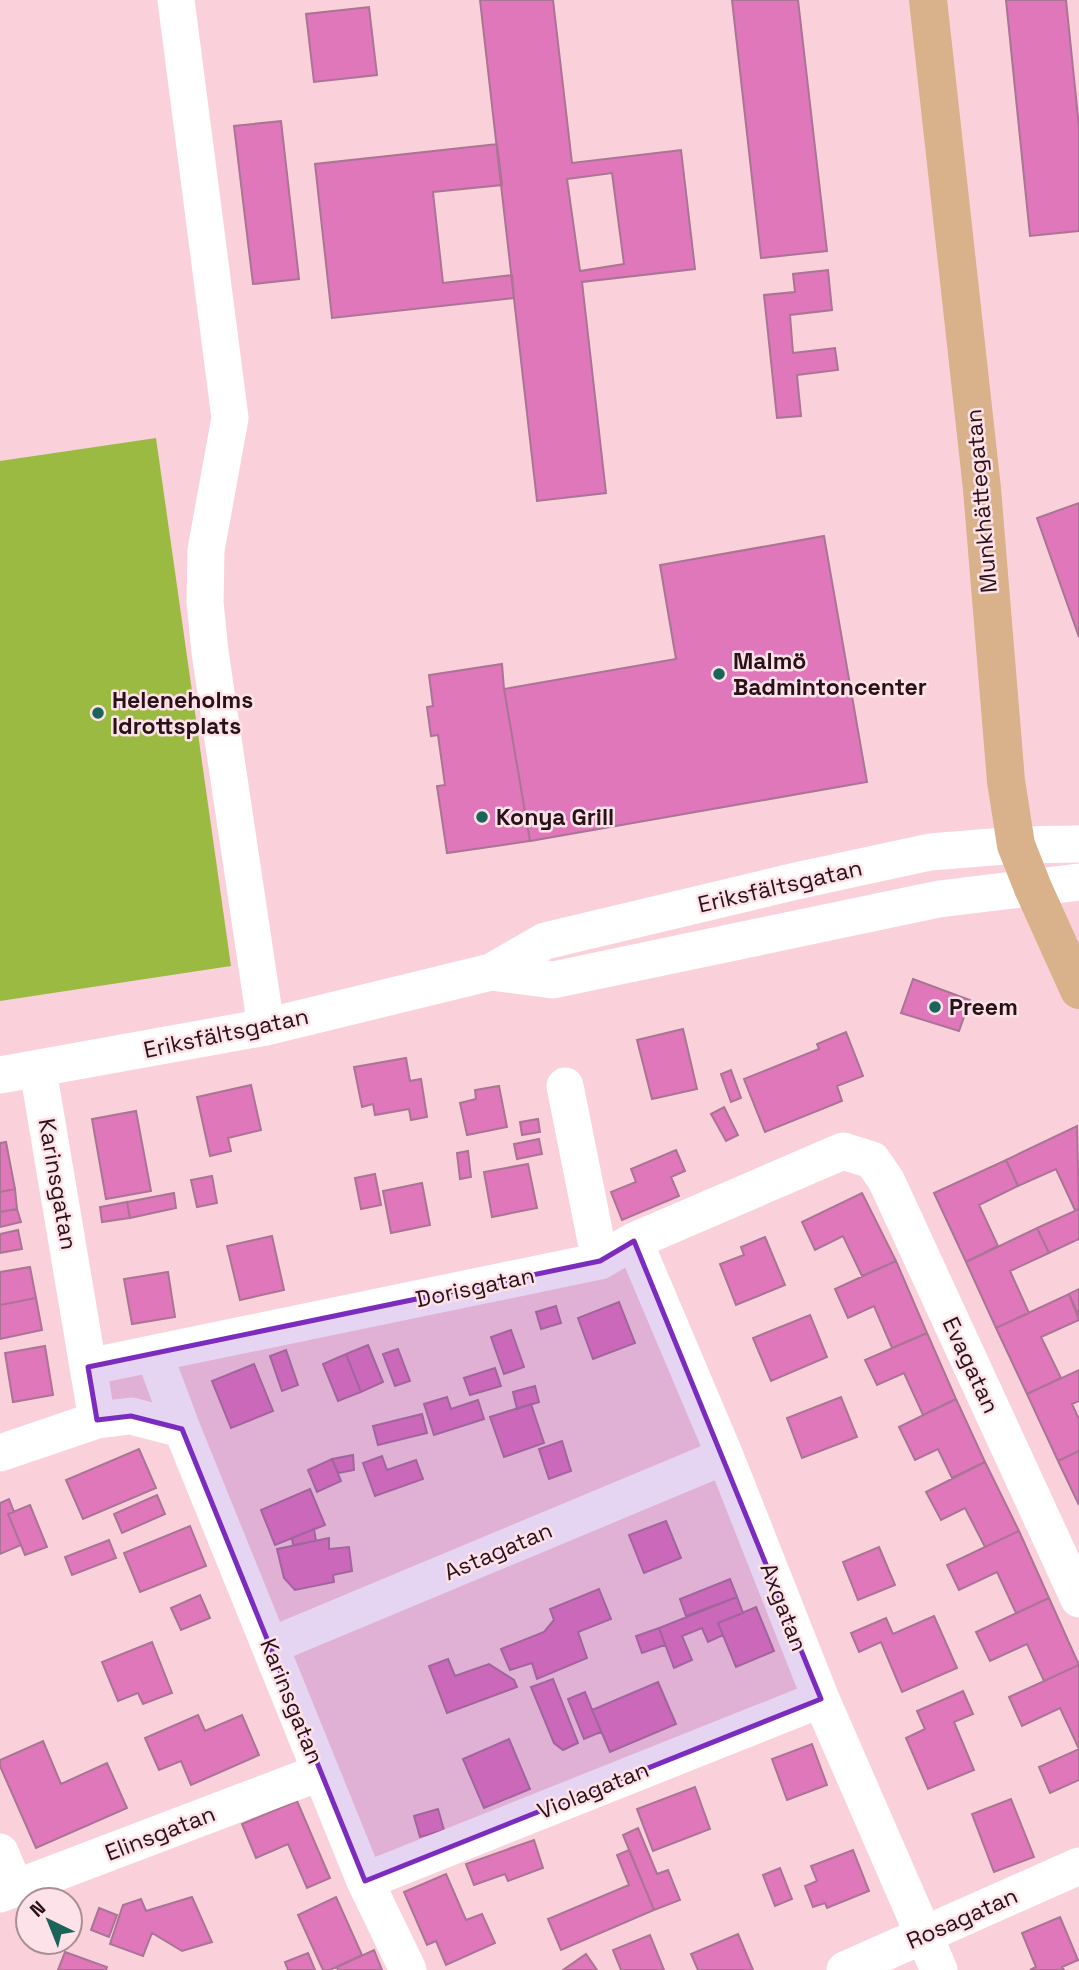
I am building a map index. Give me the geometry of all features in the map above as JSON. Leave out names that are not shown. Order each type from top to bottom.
[{"type":"main road","name":"Munkhättegatan","points":[[928,0],[982,489],[1006,781],[1016,845],[1079,990]]},
{"type":"street","points":[[176,0],[230,418],[206,550],[205,601],[210,652],[266,1027]]},
{"type":"street","name":"Eriksfältsgatan","points":[[0,1075],[266,1027],[491,972],[545,941],[930,852],[1016,845],[1079,844]]},
{"type":"street","name":"Eriksfältsgatan","points":[[491,972],[553,981],[939,899],[1079,882]]},
{"type":"street","name":"Karinsgatan","points":[[38,1070],[97,1420]]},
{"type":"street","points":[[565,1086],[600,1261]]},
{"type":"street","name":"Dorisgatan","points":[[88,1367],[600,1261],[634,1241],[843,1151]]},
{"type":"street","name":"Evagatan","points":[[843,1151],[872,1160],[886,1180],[1079,1599]]},
{"type":"street","name":"Axgatan","points":[[634,1241],[725,1456],[821,1699],[939,1970]]},
{"type":"street","name":"Karinsgatan","points":[[154,1354],[365,1881],[408,1970]]},
{"type":"street","points":[[0,1454],[97,1420],[131,1416],[182,1429]]},
{"type":"street","name":"Astagatan","points":[[270,1646],[725,1456]]},
{"type":"street","name":"Violagatan","points":[[365,1881],[821,1699]]},
{"type":"street","name":"Elinsgatan","points":[[7,1891],[321,1772]]},
{"type":"street","points":[[0,1852],[7,1891]]},
{"type":"street","name":"Rosagatan","points":[[845,1970],[1079,1866]]},
{"type":"highlighted area","points":[[634,1241],[821,1699],[365,1881],[182,1429],[131,1416],[97,1420],[88,1367],[600,1261]]},
{"type":"green space","name":"Heleneholms Idrottsplats","points":[[156,438],[231,966],[0,1001],[0,461]]},
{"type":"building","points":[[480,0],[553,0],[572,163],[681,150],[695,269],[582,282],[606,493],[537,501]],"holes":[[[612,173],[624,264],[580,271],[567,179]]]},
{"type":"building","points":[[732,0],[798,0],[827,251],[761,258]]},
{"type":"building","points":[[1006,0],[1066,0],[1079,127],[1079,231],[1030,236]]},
{"type":"building","points":[[369,7],[377,75],[314,82],[306,14]]},
{"type":"building","points":[[281,121],[299,279],[253,284],[234,126]]},
{"type":"building","points":[[497,144],[502,185],[433,192],[443,283],[512,275],[514,298],[332,318],[315,164]]},
{"type":"building","points":[[828,270],[832,310],[790,315],[793,353],[835,348],[838,370],[797,375],[801,416],[777,418],[764,295],[795,292],[793,274]]},
{"type":"building","points":[[1079,503],[1079,637],[1037,518]]},
{"type":"building","name":"Malmö Badmintoncenter","points":[[824,536],[867,782],[530,841],[504,689],[676,659],[660,565]]},
{"type":"building","points":[[502,664],[530,841],[447,853],[437,786],[445,785],[438,735],[431,736],[427,707],[433,706],[429,675]]},
{"type":"building","points":[[913,979],[970,1000],[959,1031],[901,1013]]},
{"type":"building","points":[[683,1029],[697,1089],[652,1099],[637,1040]]},
{"type":"building","points":[[846,1032],[863,1076],[837,1086],[842,1101],[765,1132],[744,1079],[819,1049],[817,1044]]},
{"type":"building","points":[[406,1058],[410,1081],[421,1079],[427,1117],[411,1120],[409,1109],[375,1115],[373,1104],[362,1107],[354,1067]]},
{"type":"building","points":[[731,1070],[741,1098],[731,1102],[721,1074]]},
{"type":"building","points":[[251,1085],[261,1130],[228,1138],[231,1151],[210,1156],[197,1097]]},
{"type":"building","points":[[499,1086],[507,1127],[467,1135],[460,1103],[476,1099],[475,1090]]},
{"type":"building","points":[[724,1107],[738,1135],[726,1141],[711,1114]]},
{"type":"building","points":[[136,1111],[151,1191],[106,1199],[92,1119]]},
{"type":"building","points":[[538,1119],[540,1132],[522,1135],[520,1122]]},
{"type":"building","points":[[1077,1126],[1079,1209],[1075,1210],[1056,1169],[1018,1186],[1006,1160]]},
{"type":"building","points":[[539,1139],[542,1154],[517,1159],[514,1144]]},
{"type":"building","points":[[6,1142],[15,1189],[0,1192],[0,1143]]},
{"type":"building","points":[[676,1150],[685,1171],[671,1177],[679,1196],[622,1220],[611,1192],[636,1182],[631,1169]]},
{"type":"building","points":[[468,1151],[471,1177],[460,1179],[457,1153]]},
{"type":"building","points":[[1006,1160],[1018,1186],[979,1205],[998,1246],[966,1262],[934,1193]]},
{"type":"building","points":[[528,1164],[537,1208],[492,1217],[484,1172]]},
{"type":"building","points":[[375,1174],[381,1205],[361,1209],[355,1178]]},
{"type":"building","points":[[212,1176],[217,1203],[197,1207],[191,1180]]},
{"type":"building","points":[[422,1183],[430,1225],[391,1233],[383,1191]]},
{"type":"building","points":[[15,1189],[17,1209],[0,1212],[0,1192]]},
{"type":"building","points":[[174,1193],[176,1208],[130,1218],[127,1202]]},
{"type":"building","points":[[862,1193],[896,1261],[862,1276],[843,1236],[815,1250],[802,1222]]},
{"type":"building","points":[[127,1202],[130,1218],[102,1222],[100,1207]]},
{"type":"building","points":[[17,1209],[21,1222],[0,1227],[0,1212]]},
{"type":"building","points":[[1079,1209],[1079,1239],[1049,1253],[1037,1228]]},
{"type":"building","points":[[1037,1228],[1049,1253],[1010,1271],[1029,1313],[996,1328],[966,1262]]},
{"type":"building","points":[[18,1230],[22,1249],[0,1253],[0,1234]]},
{"type":"building","points":[[272,1236],[284,1290],[240,1300],[227,1246]]},
{"type":"building","points":[[765,1237],[785,1285],[736,1305],[720,1264],[744,1255],[741,1247]]},
{"type":"building","points":[[896,1261],[927,1333],[892,1348],[874,1306],[848,1318],[835,1289]]},
{"type":"building","points":[[30,1267],[36,1298],[0,1305],[0,1272]]},
{"type":"building","points":[[168,1272],[175,1317],[132,1324],[124,1279]]},
{"type":"building","points":[[1079,1289],[1079,1316],[1069,1294]]},
{"type":"building","points":[[1069,1294],[1079,1320],[1041,1337],[1061,1378],[1027,1394],[996,1328]]},
{"type":"building","points":[[36,1298],[42,1330],[0,1339],[0,1305]]},
{"type":"building","points":[[619,1302],[635,1343],[593,1359],[578,1318]]},
{"type":"building","points":[[556,1306],[561,1323],[541,1329],[536,1312]]},
{"type":"building","points":[[810,1315],[827,1357],[771,1381],[753,1338]]},
{"type":"building","points":[[511,1330],[524,1367],[504,1374],[491,1337]]},
{"type":"building","points":[[927,1333],[956,1399],[923,1415],[904,1373],[877,1385],[865,1360]]},
{"type":"building","points":[[368,1345],[383,1382],[361,1392],[346,1354]]},
{"type":"building","points":[[45,1346],[53,1395],[13,1402],[5,1353]]},
{"type":"building","points":[[398,1349],[410,1381],[395,1386],[383,1354]]},
{"type":"building","points":[[286,1350],[298,1385],[282,1391],[270,1356]]},
{"type":"building","points":[[346,1354],[361,1392],[338,1401],[323,1364]]},
{"type":"building","points":[[254,1364],[273,1411],[231,1428],[212,1381]]},
{"type":"building","points":[[495,1368],[501,1386],[470,1395],[464,1378]]},
{"type":"building","points":[[1079,1370],[1079,1401],[1072,1404],[1079,1419],[1079,1451],[1058,1461],[1027,1394]]},
{"type":"building","points":[[535,1386],[539,1402],[517,1409],[513,1392]]},
{"type":"building","points":[[447,1397],[451,1409],[478,1400],[484,1419],[434,1435],[424,1404]]},
{"type":"building","points":[[841,1397],[857,1437],[802,1458],[787,1418]]},
{"type":"building","points":[[956,1399],[985,1462],[952,1478],[938,1449],[915,1460],[899,1427]]},
{"type":"building","points":[[531,1404],[544,1443],[504,1457],[490,1417]]},
{"type":"building","points":[[422,1414],[427,1433],[378,1445],[373,1426]]},
{"type":"building","points":[[562,1441],[571,1471],[549,1479],[539,1449]]},
{"type":"building","points":[[139,1449],[156,1488],[83,1519],[66,1480]]},
{"type":"building","points":[[1079,1451],[1079,1505],[1058,1461]]},
{"type":"building","points":[[353,1455],[354,1470],[338,1473],[332,1459]]},
{"type":"building","points":[[382,1456],[387,1470],[416,1460],[423,1479],[375,1496],[363,1463]]},
{"type":"building","points":[[332,1459],[341,1481],[317,1492],[308,1470]]},
{"type":"building","points":[[985,1462],[1019,1531],[985,1547],[965,1508],[941,1520],[926,1492]]},
{"type":"building","points":[[310,1489],[325,1525],[275,1545],[261,1510]]},
{"type":"building","points":[[157,1495],[165,1514],[122,1533],[114,1514]]},
{"type":"building","points":[[9,1499],[14,1512],[8,1514],[21,1545],[0,1554],[0,1503]]},
{"type":"building","points":[[30,1505],[47,1547],[25,1555],[8,1514]]},
{"type":"building","points":[[666,1521],[681,1558],[644,1573],[629,1535]]},
{"type":"building","points":[[190,1526],[206,1566],[140,1592],[124,1553]]},
{"type":"building","points":[[314,1529],[316,1541],[293,1545],[292,1538]]},
{"type":"building","points":[[1019,1531],[1049,1598],[1016,1613],[997,1572],[959,1590],[947,1565]]},
{"type":"building","points":[[329,1538],[329,1549],[349,1547],[352,1571],[333,1575],[334,1582],[295,1590],[284,1578],[277,1549]]},
{"type":"building","points":[[109,1540],[116,1558],[72,1575],[65,1557]]},
{"type":"building","points":[[879,1547],[895,1585],[858,1600],[843,1562]]},
{"type":"building","points":[[730,1579],[737,1597],[686,1616],[680,1599]]},
{"type":"building","points":[[599,1589],[611,1619],[578,1632],[587,1658],[537,1679],[532,1663],[510,1670],[501,1649],[544,1632],[554,1620],[550,1609]]},
{"type":"building","points":[[200,1595],[210,1618],[181,1630],[171,1608]]},
{"type":"building","points":[[737,1597],[743,1613],[718,1623],[723,1635],[708,1642],[702,1628],[682,1636],[692,1660],[674,1668],[659,1628]]},
{"type":"building","points":[[1049,1598],[1079,1665],[1044,1681],[1027,1644],[990,1661],[976,1632]]},
{"type":"building","points":[[756,1607],[774,1651],[736,1667],[718,1623]]},
{"type":"building","points":[[934,1616],[957,1668],[902,1692],[881,1642],[859,1652],[851,1633],[886,1618],[893,1634]]},
{"type":"building","points":[[659,1628],[665,1645],[642,1653],[636,1636]]},
{"type":"building","points":[[152,1642],[172,1693],[143,1704],[138,1693],[118,1701],[102,1662]]},
{"type":"building","points":[[448,1659],[455,1676],[489,1664],[514,1680],[517,1687],[447,1713],[429,1666]]},
{"type":"building","points":[[1079,1665],[1079,1749],[1060,1708],[1022,1726],[1009,1697]]},
{"type":"building","points":[[553,1679],[578,1743],[563,1750],[554,1743],[531,1687]]},
{"type":"building","points":[[658,1682],[676,1724],[610,1752],[592,1710]]},
{"type":"building","points":[[963,1691],[973,1714],[954,1722],[974,1770],[928,1789],[906,1738],[925,1729],[917,1711]]},
{"type":"building","points":[[585,1692],[601,1732],[584,1739],[568,1699]]},
{"type":"building","points":[[198,1715],[205,1731],[242,1715],[259,1755],[191,1785],[181,1761],[159,1770],[145,1738]]},
{"type":"building","points":[[509,1739],[530,1789],[484,1808],[463,1759]]},
{"type":"building","points":[[43,1741],[61,1784],[107,1763],[127,1808],[36,1848],[0,1766],[0,1760]]},
{"type":"building","points":[[812,1744],[827,1785],[787,1800],[772,1759]]},
{"type":"building","points":[[1079,1749],[1079,1780],[1050,1793],[1039,1767]]},
{"type":"building","points":[[695,1787],[710,1829],[653,1851],[637,1809]]},
{"type":"building","points":[[1011,1799],[1034,1857],[994,1872],[972,1814]]},
{"type":"building","points":[[297,1801],[330,1878],[307,1888],[288,1844],[256,1858],[242,1824]]},
{"type":"building","points":[[438,1809],[444,1830],[420,1837],[414,1816]]},
{"type":"building","points":[[638,1828],[657,1874],[668,1870],[680,1900],[654,1910],[623,1835]]},
{"type":"building","points":[[534,1840],[543,1868],[508,1881],[505,1874],[474,1885],[466,1864]]},
{"type":"building","points":[[629,1850],[654,1910],[561,1950],[548,1919],[629,1885],[617,1855]]},
{"type":"building","points":[[853,1850],[869,1891],[827,1908],[825,1903],[813,1907],[805,1886],[817,1881],[811,1866]]},
{"type":"building","points":[[780,1868],[792,1899],[775,1906],[763,1875]]},
{"type":"building","points":[[446,1874],[466,1920],[482,1914],[495,1943],[446,1965],[436,1941],[427,1945],[404,1892]]},
{"type":"building","points":[[192,1897],[212,1942],[182,1951],[152,1933],[143,1956],[110,1944],[123,1905],[141,1899],[146,1911]]},
{"type":"building","points":[[336,1897],[362,1955],[330,1970],[323,1970],[298,1915]]},
{"type":"building","points":[[99,1908],[117,1915],[109,1937],[91,1930]]},
{"type":"building","points":[[1060,1917],[1078,1960],[1062,1967],[1064,1970],[1030,1970],[1036,1967],[1022,1933]]},
{"type":"building","points":[[738,1934],[753,1970],[698,1970],[691,1954]]},
{"type":"building","points":[[650,1935],[664,1970],[621,1970],[613,1950]]},
{"type":"building","points":[[374,1950],[382,1970],[338,1970],[337,1967]]},
{"type":"building","points":[[308,1953],[315,1970],[288,1970],[285,1962]]},
{"type":"building","points":[[586,1954],[597,1970],[563,1970]]},
{"type":"building","points":[[63,1956],[76,1956],[107,1967],[106,1970],[58,1970]]},
{"type":"place","name":"Malmö Badmintoncenter","points":[[719,674]]},
{"type":"place","name":"Heleneholms Idrottsplats","points":[[98,713]]},
{"type":"place","name":"Konya Grill","points":[[482,817]]},
{"type":"place","name":"Preem","points":[[935,1007]]}]
